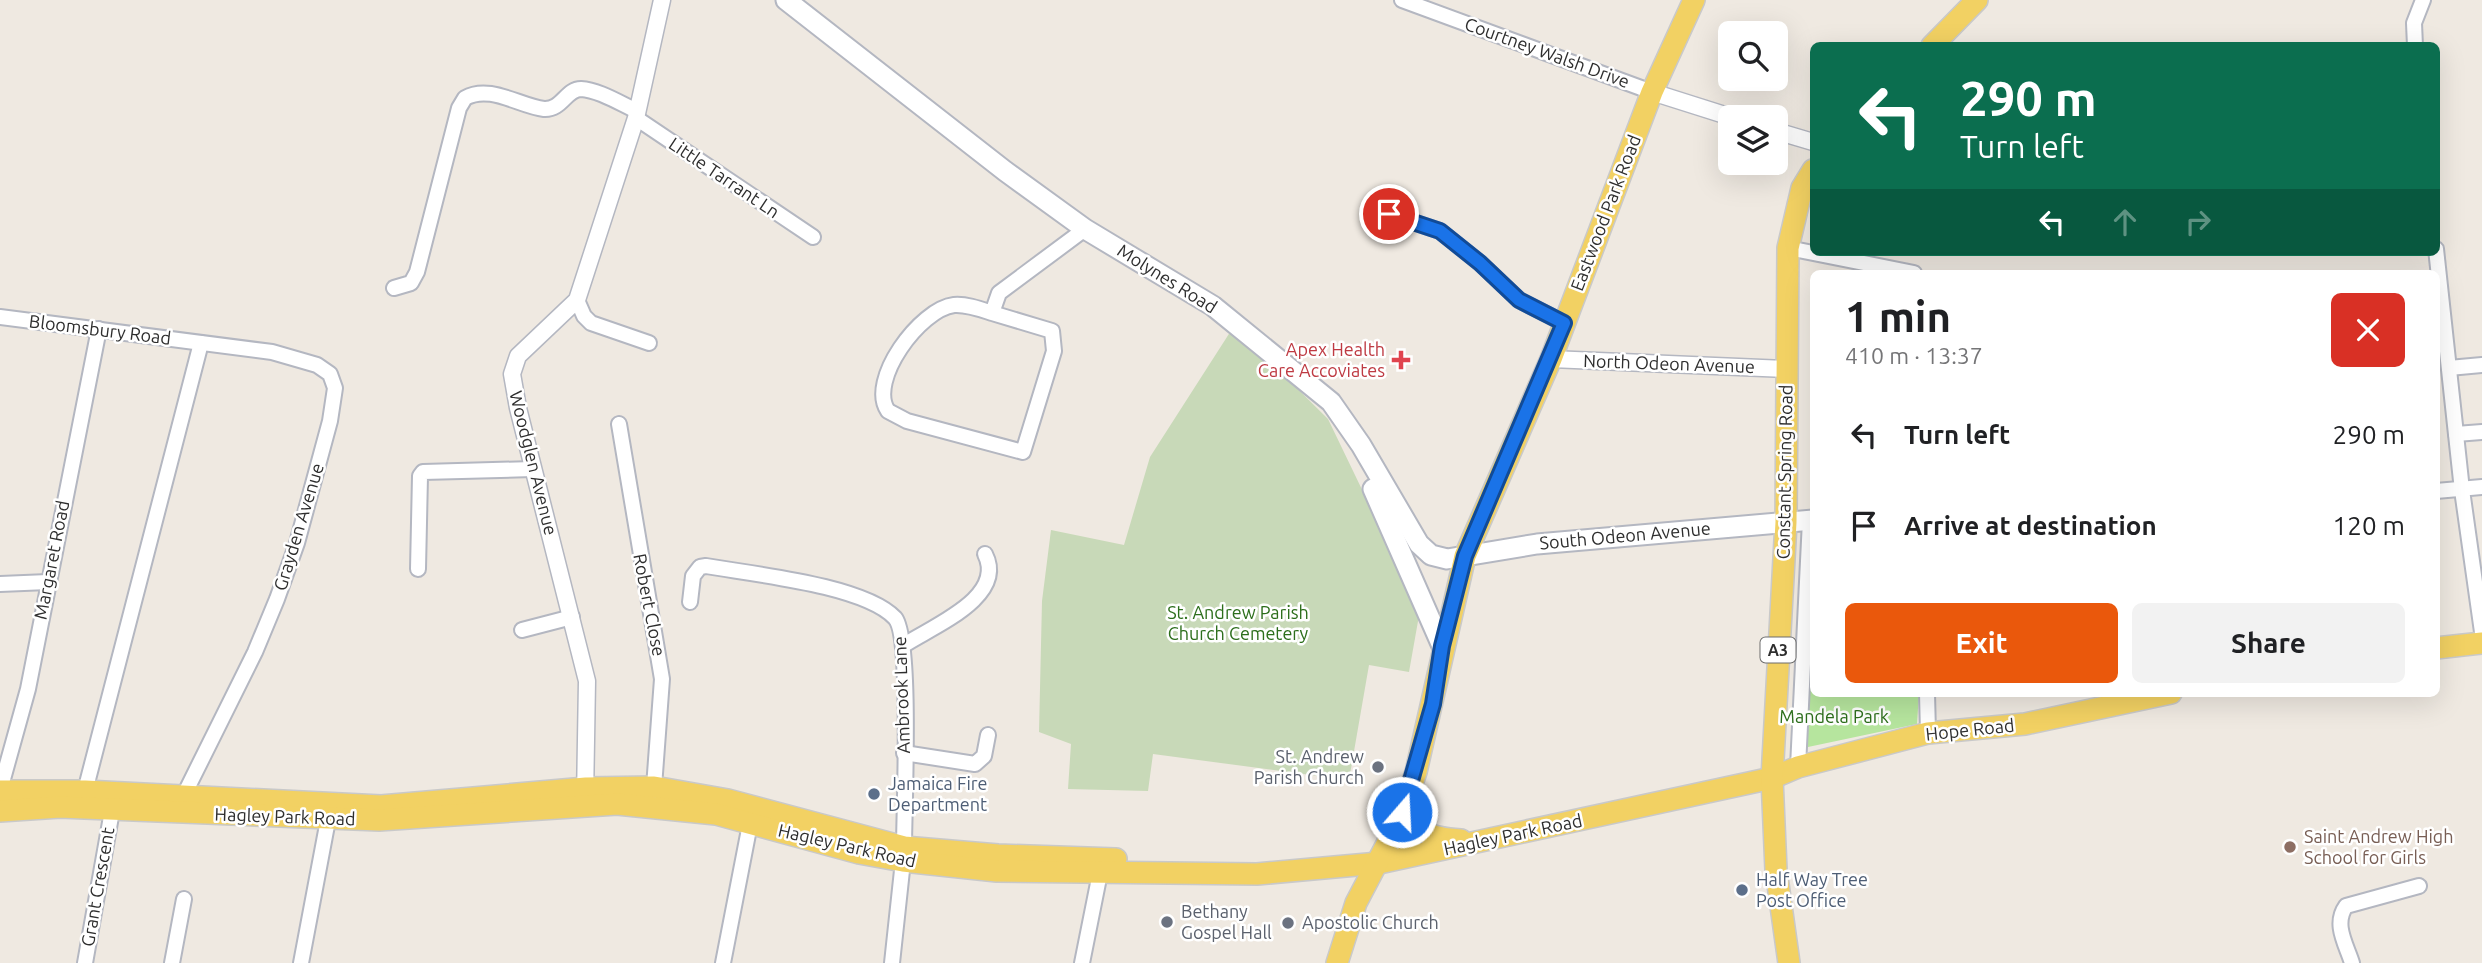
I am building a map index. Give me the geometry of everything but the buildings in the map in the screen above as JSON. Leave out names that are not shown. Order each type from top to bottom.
[{"type":"main road","name":"Molynes Road","points":[[786,0],[1005,171],[1085,229],[1213,306],[1317,391],[1374,489],[1442,646]]},
{"type":"main road","name":"Eastwood Park Road","points":[[1337,963],[1356,903],[1382,856],[1408,796],[1433,704],[1442,646],[1465,556],[1551,359],[1653,92],[1694,0]]},
{"type":"main road","points":[[1936,42],[1976,0]]},
{"type":"main road","name":"Constant Spring Road","points":[[1789,963],[1776,870],[1772,778],[1786,522],[1788,248],[1802,188],[1810,175]]},
{"type":"main road","name":"South Odeon Avenue","points":[[1317,391],[1331,402],[1354,434],[1424,551],[1439,558],[1537,544],[1810,520]]},
{"type":"main road","points":[[2440,648],[2482,643]]},
{"type":"main road","name":"Hope Road","points":[[1772,778],[1798,767],[1928,733],[2025,724],[2138,697]]},
{"type":"main road","name":"Hagley Park Road","points":[[0,811],[60,807],[379,820],[654,787],[728,800],[904,854],[997,871],[1257,874],[1488,842],[1772,778]]},
{"type":"main road","name":"Hagley Park Road","points":[[0,791],[85,791],[382,806],[585,797],[716,814],[859,853],[1224,861],[1382,856]]},
{"type":"main road","points":[[1408,796],[1412,817],[1425,833],[1435,838],[1488,842]]},
{"type":"street","name":"Woodglen Avenue","points":[[585,797],[587,681],[513,386],[514,365],[525,349],[577,300],[636,114],[662,0]]},
{"type":"street","name":"Courtney Walsh Drive","points":[[1402,0],[1653,92]]},
{"type":"street","points":[[2415,42],[2414,23],[2423,0]]},
{"type":"street","name":"Little Tarrant Ln","points":[[394,288],[411,283],[417,272],[459,108],[465,98],[490,94],[547,109],[560,104],[573,91],[584,89],[636,114],[813,237]]},
{"type":"street","points":[[1653,92],[1718,113]]},
{"type":"street","points":[[1788,135],[1810,141]]},
{"type":"street","points":[[1389,214],[1440,231],[1472,255],[1519,300],[1564,323]]},
{"type":"street","points":[[992,313],[999,292],[1085,229]]},
{"type":"street","points":[[1788,248],[1810,252]]},
{"type":"street","points":[[1828,256],[1899,270]]},
{"type":"street","points":[[577,300],[584,316],[591,323],[649,343]]},
{"type":"street","points":[[953,305],[992,313],[1052,331],[1054,351],[1023,452],[907,421],[888,411],[882,397],[889,375],[898,353],[924,320],[953,305]]},
{"type":"street","points":[[2440,308],[2482,632]]},
{"type":"street","name":"Bloomsbury Road","points":[[0,317],[201,343]]},
{"type":"street","name":"Margaret Road","points":[[0,791],[28,689],[99,329]]},
{"type":"street","points":[[85,791],[201,343]]},
{"type":"street","name":"Grayden Avenue","points":[[184,796],[255,652],[281,588],[297,543],[330,421],[335,388],[330,374],[300,358],[201,343]]},
{"type":"street","name":"North Odeon Avenue","points":[[1551,359],[1788,369]]},
{"type":"street","points":[[2449,368],[2482,365]]},
{"type":"street","points":[[2440,402],[2452,400]]},
{"type":"street","name":"Robert Close","points":[[619,424],[662,679],[654,787]]},
{"type":"street","points":[[2456,434],[2482,432]]},
{"type":"street","points":[[418,569],[420,476],[423,472],[533,468]]},
{"type":"street","points":[[2440,491],[2482,487]]},
{"type":"street","points":[[904,645],[982,593],[990,573],[985,554]]},
{"type":"street","points":[[1798,767],[1810,555]]},
{"type":"street","name":"Ambrook Lane","points":[[690,602],[693,576],[700,567],[814,584],[887,612],[900,627],[904,645],[904,854],[892,963]]},
{"type":"street","points":[[0,584],[48,582]]},
{"type":"street","points":[[522,630],[572,617]]},
{"type":"street","points":[[1927,697],[1928,733]]},
{"type":"street","points":[[904,753],[975,764],[984,756],[988,735]]},
{"type":"street","name":"Grant Crescent","points":[[85,963],[112,811]]},
{"type":"street","points":[[301,963],[328,820]]},
{"type":"street","points":[[723,963],[750,824]]},
{"type":"street","points":[[1082,963],[1100,873]]},
{"type":"street","points":[[2352,963],[2340,928],[2342,912],[2346,906],[2419,887]]},
{"type":"street","points":[[173,963],[184,899]]},
{"type":"green space","name":"St. Andrew Parish Church Cemetery","points":[[1234,326],[1328,419],[1420,610],[1409,672],[1369,665],[1349,780],[1153,754],[1148,791],[1068,789],[1071,744],[1039,732],[1042,601],[1051,530],[1124,545],[1150,457]]},
{"type":"green space","name":"Mandela Park","points":[[1810,619],[1810,697],[1919,697],[1917,724],[1808,747],[1807,671]]},
{"type":"place","name":"Apex Health Care Accoviates","points":[[1401,360]]},
{"type":"place","name":"St. Andrew Parish Church","points":[[1378,767]]},
{"type":"place","name":"Jamaica Fire Department","points":[[874,794]]},
{"type":"place","name":"Saint Andrew High School for Girls","points":[[2290,847]]},
{"type":"place","name":"Half Way Tree Post Office","points":[[1742,890]]},
{"type":"place","name":"Bethany Gospel Hall","points":[[1167,922]]},
{"type":"place","name":"Apostolic Church","points":[[1288,923]]},
{"type":"route","points":[[1389,214],[1414,220],[1440,231],[1463,247],[1519,300],[1564,323],[1551,359],[1465,556],[1442,646],[1433,704],[1416,772],[1402,812]]}]
